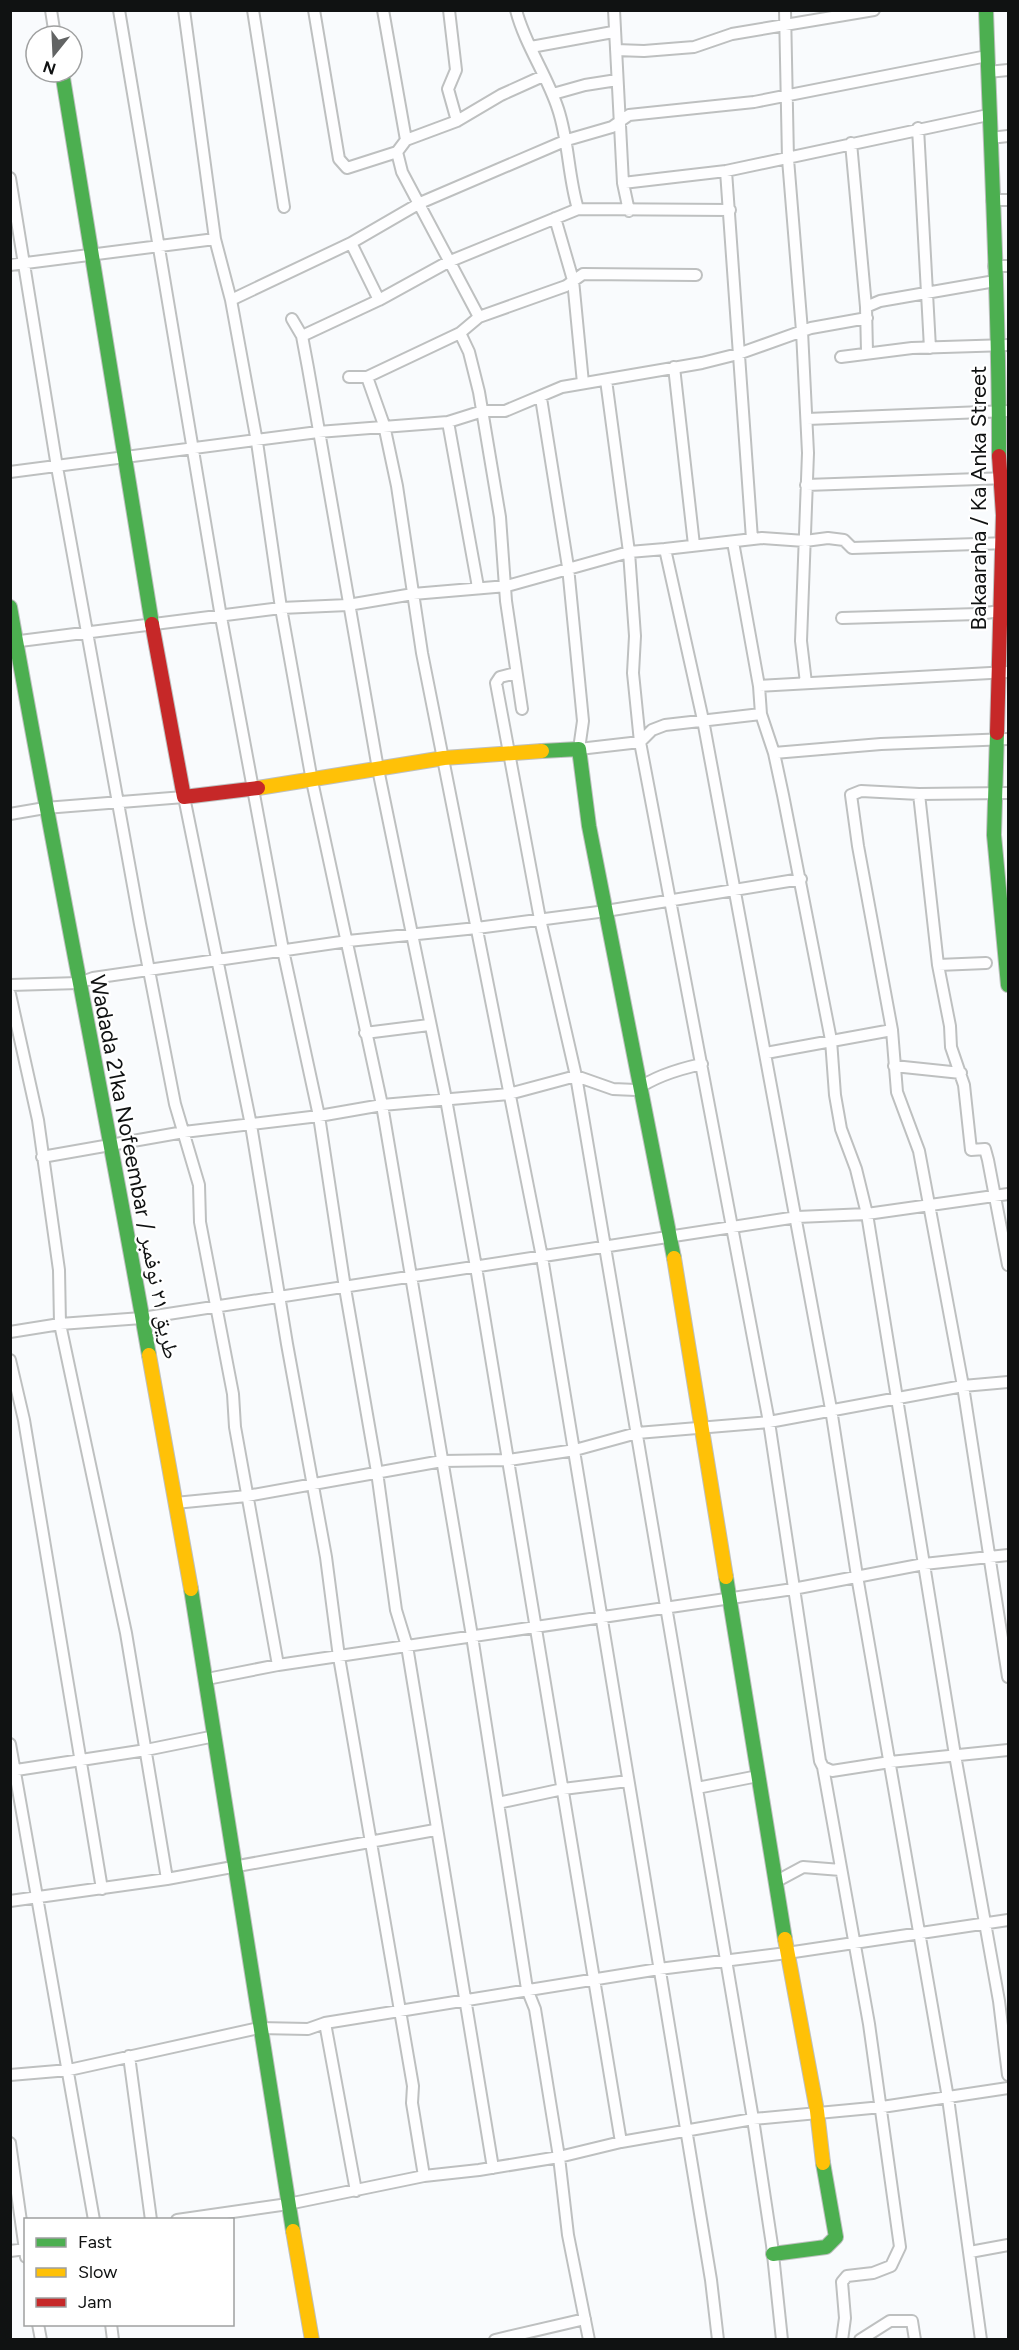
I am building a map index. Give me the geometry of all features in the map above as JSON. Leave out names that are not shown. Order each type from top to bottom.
[{"type":"street","points":[[119,10],[174,329],[191,448],[220,617],[283,950],[319,1116],[345,1288],[377,1472],[396,1610],[407,1647],[435,1830],[466,2000],[493,2168]]},
{"type":"street","points":[[184,10],[215,239],[231,300],[257,442],[281,608],[312,781],[382,1105],[472,1636],[527,1989],[535,2009],[559,2157],[568,2235],[589,2340]]},
{"type":"street","points":[[253,10],[284,207]]},
{"type":"street","points":[[314,10],[339,159],[344,167],[352,169],[396,152],[406,140],[457,121],[501,95],[543,76]]},
{"type":"street","points":[[383,10],[406,140]]},
{"type":"street","points":[[449,10],[456,70],[448,89],[457,121]]},
{"type":"street","points":[[516,10],[543,76],[553,94],[567,140],[570,181],[578,209]]},
{"type":"street","points":[[614,10],[623,183],[629,211]]},
{"type":"street","points":[[785,10],[788,159],[807,419],[801,641],[806,683]]},
{"type":"street","points":[[616,50],[644,51],[694,47],[732,34],[786,23],[874,10]]},
{"type":"street","name":"Bakaaraha / Ka Anka Street","points":[[986,10],[992,200],[1001,266],[995,281],[1004,328],[1004,672],[1002,793],[996,871],[1008,966],[1008,985]]},
{"type":"street","points":[[531,47],[614,32]]},
{"type":"street","points":[[231,300],[351,243],[420,203],[567,140],[599,132],[629,115],[788,96],[987,57]]},
{"type":"street","points":[[988,72],[1008,70]]},
{"type":"street","points":[[553,94],[576,87],[616,80]]},
{"type":"street","points":[[64,84],[152,626],[184,797],[251,1125],[326,1557],[339,1657],[400,2012],[424,2176]]},
{"type":"street","points":[[623,183],[726,171],[788,159],[918,128],[988,115]]},
{"type":"street","points":[[918,128],[930,348]]},
{"type":"street","points":[[990,138],[1008,136]]},
{"type":"street","points":[[850,143],[866,313],[867,352]]},
{"type":"street","points":[[396,152],[402,172],[479,317]]},
{"type":"street","points":[[726,171],[752,539]]},
{"type":"street","points":[[10,177],[26,263],[57,467],[149,971],[175,1104],[199,1185],[200,1222],[207,1248],[215,1307],[233,1394],[235,1427],[278,1665]]},
{"type":"street","points":[[992,200],[1008,200]]},
{"type":"street","points":[[302,336],[379,300],[448,262],[578,209],[730,210]]},
{"type":"street","points":[[555,218],[573,280],[583,383]]},
{"type":"street","points":[[10,265],[215,239]]},
{"type":"street","points":[[351,243],[379,300]]},
{"type":"street","points":[[349,377],[367,377],[460,333],[479,317],[566,286],[583,274],[696,275]]},
{"type":"street","points":[[10,472],[191,448],[257,442],[318,432],[384,425],[448,422],[483,411],[505,411],[541,398],[562,387],[738,354],[802,331],[866,313],[880,301],[995,281]]},
{"type":"street","points":[[292,319],[302,336],[378,769],[429,1025],[446,1098],[509,1460],[533,1626],[563,1789],[621,2142]]},
{"type":"street","points":[[460,333],[469,352],[483,411],[500,517],[507,585],[506,601],[522,709]]},
{"type":"street","points":[[842,357],[867,352],[1004,345]]},
{"type":"street","points":[[674,367],[694,545]]},
{"type":"street","points":[[367,377],[384,425],[397,486],[422,652],[542,1257],[711,2280],[718,2340]]},
{"type":"street","points":[[606,380],[628,552],[635,636],[633,673],[640,742],[769,1422],[793,1589],[852,1921],[853,1942],[882,2107],[900,2247],[891,2266],[873,2273],[847,2276],[842,2282],[845,2318],[842,2340]]},
{"type":"street","points":[[541,398],[568,567],[583,721],[579,749],[589,826],[670,1236],[787,1953],[817,2111],[826,2190],[836,2237],[826,2247],[773,2254]]},
{"type":"street","points":[[807,419],[1005,411]]},
{"type":"street","points":[[448,422],[478,587]]},
{"type":"street","points":[[806,485],[1004,478]]},
{"type":"street","points":[[13,642],[281,608],[348,605],[414,594],[507,585],[628,552],[752,539],[805,541],[828,538],[844,540],[852,548],[1005,543]]},
{"type":"street","points":[[733,542],[759,686],[760,714],[774,753],[801,879],[831,1040],[835,1095],[841,1129],[867,1214],[895,1399],[1006,2040],[1008,2075]]},
{"type":"street","points":[[665,549],[703,720],[831,1409],[857,1576],[948,2098],[981,2340]]},
{"type":"street","name":"Wadada 21ka Nofeembar / طريق ٢١ نوفمبر","points":[[10,607],[13,642],[112,1144],[207,1679],[259,2028],[312,2340]]},
{"type":"street","points":[[842,618],[978,614],[1004,610]]},
{"type":"street","points":[[759,686],[1004,672]]},
{"type":"street","points":[[516,673],[500,677],[496,684],[540,919],[576,1076],[753,2119],[783,2340]]},
{"type":"street","points":[[10,814],[45,807],[184,797],[312,781],[444,758],[579,749],[640,742],[652,730],[703,720],[760,714]]},
{"type":"street","points":[[774,753],[870,745],[1002,740]]},
{"type":"street","points":[[1002,793],[919,794],[861,791],[851,795],[892,1030],[894,1066],[903,1112],[919,1151],[963,1386],[1008,1677]]},
{"type":"street","points":[[919,794],[938,965],[950,1026],[951,1047],[961,1073],[971,1150],[985,1149],[1008,1265]]},
{"type":"street","points":[[10,986],[79,983],[93,978],[149,971],[216,958],[606,911],[801,879]]},
{"type":"street","points":[[938,965],[986,963]]},
{"type":"street","points":[[10,994],[38,1120],[59,1270],[60,1324],[126,1633],[166,1879]]},
{"type":"street","points":[[365,1033],[429,1025]]},
{"type":"street","points":[[766,1053],[892,1030]]},
{"type":"street","points":[[42,1156],[184,1132],[319,1116],[382,1105],[508,1094],[576,1076],[613,1089],[639,1088],[673,1070],[702,1064]]},
{"type":"street","points":[[894,1066],[961,1073]]},
{"type":"street","points":[[10,1332],[60,1324],[142,1318],[797,1217],[867,1214],[1008,1194]]},
{"type":"street","points":[[10,1360],[24,1420],[102,1888]]},
{"type":"street","points":[[175,1503],[247,1496],[442,1461],[509,1460],[575,1450],[637,1434],[769,1422],[963,1386],[1008,1382]]},
{"type":"street","points":[[207,1679],[278,1665],[665,1606],[793,1589],[924,1564],[1008,1555]]},
{"type":"street","points":[[13,1771],[146,1750],[215,1736]]},
{"type":"street","points":[[10,1744],[94,2218]]},
{"type":"street","points":[[823,1767],[832,1771],[890,1762],[1008,1750]]},
{"type":"street","points":[[697,1788],[758,1776]]},
{"type":"street","points":[[498,1803],[563,1789],[628,1781]]},
{"type":"street","points":[[10,1901],[122,1883],[166,1879],[435,1830]]},
{"type":"street","points":[[777,1881],[802,1867],[842,1870]]},
{"type":"street","points":[[10,2075],[69,2070],[259,2028],[308,2029],[325,2023],[527,1989],[1008,1920]]},
{"type":"street","points":[[325,2023],[356,2191]]},
{"type":"street","points":[[129,2056],[150,2218]]},
{"type":"street","points":[[191,2218],[288,2204],[424,2176],[559,2157],[621,2142],[753,2119],[817,2111],[882,2107],[1008,2088]]},
{"type":"street","points":[[10,2143],[24,2245]]},
{"type":"street","points":[[970,2252],[1008,2245]]},
{"type":"street","points":[[495,2340],[585,2319]]},
{"type":"street","points":[[860,2340],[890,2321],[912,2321],[915,2340]]},
{"type":"traffic: fast","points":[[986,10],[996,289],[999,456]]},
{"type":"traffic: fast","points":[[64,84],[152,624]]},
{"type":"traffic: fast","points":[[10,607],[149,1355]]},
{"type":"traffic: fast","points":[[997,733],[994,835],[1008,985]]},
{"type":"traffic: fast","points":[[542,751],[579,749],[589,826],[674,1258]]},
{"type":"traffic: fast","points":[[726,1577],[785,1939]]},
{"type":"traffic: fast","points":[[191,1589],[293,2231]]},
{"type":"traffic: fast","points":[[773,2254],[826,2247],[836,2237],[823,2163]]},
{"type":"traffic: slow","points":[[258,788],[444,758],[542,751]]},
{"type":"traffic: slow","points":[[674,1258],[726,1577]]},
{"type":"traffic: slow","points":[[149,1355],[191,1589]]},
{"type":"traffic: slow","points":[[785,1939],[817,2111],[823,2163]]},
{"type":"traffic: slow","points":[[293,2231],[312,2340]]},
{"type":"traffic: jam","points":[[997,733],[1003,515],[999,456]]},
{"type":"traffic: jam","points":[[152,624],[184,797],[258,788]]}]
